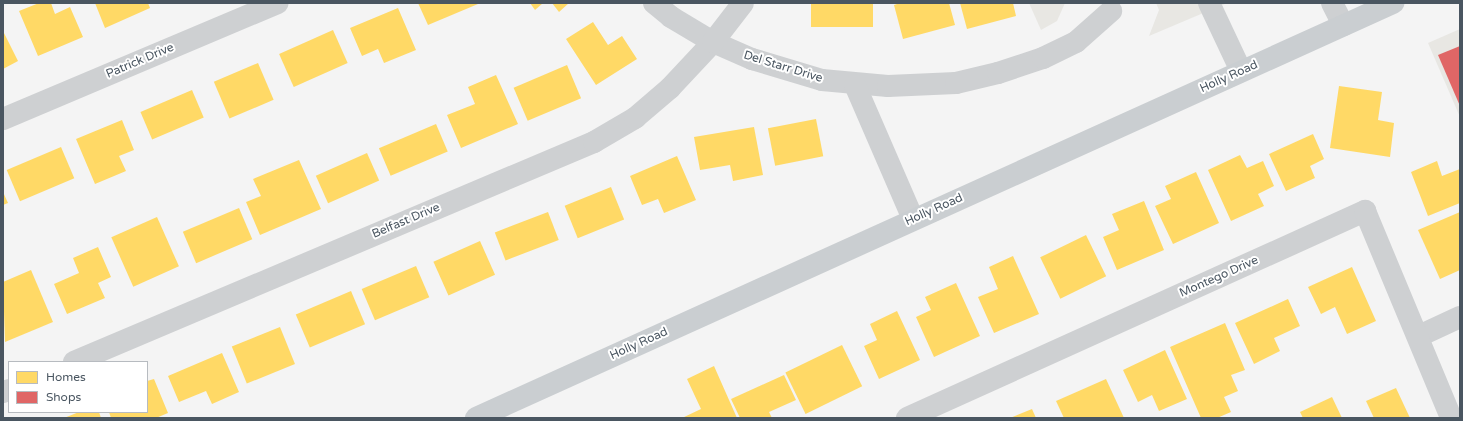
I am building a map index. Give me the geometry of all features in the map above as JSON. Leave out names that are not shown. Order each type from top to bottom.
[{"type":"main road","name":"Holly Road","points":[[476,418],[1393,3]]},
{"type":"street","name":"Patrick Drive","points":[[3,118],[277,3]]},
{"type":"street","name":"Del Starr Drive","points":[[654,3],[671,17],[713,42],[783,69],[855,85],[919,87],[956,83],[998,74],[1043,58],[1076,42],[1111,11]]},
{"type":"street","points":[[713,42],[743,3]]},
{"type":"street","points":[[1209,3],[1241,71]]},
{"type":"street","points":[[1332,3],[1343,26]]},
{"type":"street","name":"Belfast Drive","points":[[76,361],[594,142],[635,118],[670,88],[713,42]]},
{"type":"street","points":[[855,85],[913,219]]},
{"type":"street","name":"Montego Drive","points":[[907,418],[1365,211],[1419,336]]},
{"type":"street","points":[[1451,418],[1419,336],[1460,317]]},
{"type":"shaded area","points":[[1029,3],[1065,3],[1057,21],[1041,30]]},
{"type":"shaded area","points":[[1156,3],[1227,3],[1149,36],[1159,10]]},
{"type":"shaded area","points":[[1460,29],[1460,117],[1428,43]]},
{"type":"building: Homes","points":[[39,3],[51,3],[55,14],[70,7],[83,37],[38,56],[19,11]]},
{"type":"building: Homes","points":[[95,3],[148,3],[150,8],[105,28]]},
{"type":"building: Homes","points":[[418,3],[478,3],[478,4],[428,25]]},
{"type":"building: Homes","points":[[530,3],[543,3],[535,10]]},
{"type":"building: Homes","points":[[552,3],[569,3],[559,12]]},
{"type":"building: Homes","points":[[811,3],[873,3],[873,27],[811,27]]},
{"type":"building: Homes","points":[[900,3],[949,3],[955,25],[903,39],[894,5]]},
{"type":"building: Homes","points":[[960,3],[1013,3],[1016,16],[967,29]]},
{"type":"building: Homes","points":[[398,8],[416,50],[384,63],[378,49],[362,56],[350,28]]},
{"type":"building: Homes","points":[[593,22],[608,45],[622,36],[637,59],[596,85],[566,39]]},
{"type":"building: Homes","points":[[333,30],[348,63],[294,87],[279,54]]},
{"type":"building: Homes","points":[[3,31],[18,61],[3,69]]},
{"type":"building: Homes","points":[[258,63],[274,100],[229,119],[214,82]]},
{"type":"building: Homes","points":[[567,65],[581,98],[528,121],[514,88]]},
{"type":"building: Homes","points":[[496,75],[518,124],[461,148],[447,115],[475,104],[468,87]]},
{"type":"building: Homes","points":[[1339,86],[1382,92],[1378,120],[1394,123],[1390,157],[1330,148]]},
{"type":"building: Homes","points":[[192,90],[204,118],[152,139],[140,112]]},
{"type":"building: Homes","points":[[816,119],[823,156],[775,166],[768,128]]},
{"type":"building: Homes","points":[[122,120],[134,150],[119,156],[126,171],[95,184],[76,139]]},
{"type":"building: Homes","points":[[436,124],[448,152],[391,176],[379,148]]},
{"type":"building: Homes","points":[[754,127],[763,175],[733,181],[730,165],[700,170],[694,137]]},
{"type":"building: Homes","points":[[1313,134],[1324,159],[1310,166],[1315,178],[1286,191],[1269,154]]},
{"type":"building: Homes","points":[[61,147],[74,178],[20,201],[7,170]]},
{"type":"building: Homes","points":[[367,153],[379,180],[328,203],[316,176]]},
{"type":"building: Homes","points":[[1240,155],[1247,168],[1263,161],[1274,186],[1258,194],[1264,206],[1231,221],[1208,170]]},
{"type":"building: Homes","points":[[677,156],[696,200],[664,213],[658,199],[642,205],[630,176]]},
{"type":"building: Homes","points":[[299,160],[321,209],[260,235],[246,202],[261,196],[253,179]]},
{"type":"building: Homes","points":[[1437,161],[1442,176],[1460,169],[1460,203],[1428,216],[1411,172]]},
{"type":"building: Homes","points":[[1196,172],[1219,223],[1173,244],[1155,206],[1171,199],[1165,186]]},
{"type":"building: Homes","points":[[611,187],[624,219],[578,238],[565,206]]},
{"type":"building: Homes","points":[[3,192],[8,203],[3,205]]},
{"type":"building: Homes","points":[[1144,201],[1164,250],[1117,270],[1103,237],[1119,230],[1112,214]]},
{"type":"building: Homes","points":[[239,208],[252,239],[196,263],[183,232]]},
{"type":"building: Homes","points":[[548,212],[559,240],[506,260],[495,232]]},
{"type":"building: Homes","points":[[1460,212],[1460,270],[1440,279],[1418,230]]},
{"type":"building: Homes","points":[[157,217],[179,266],[133,287],[111,237]]},
{"type":"building: Homes","points":[[1086,235],[1106,276],[1060,299],[1040,257]]},
{"type":"building: Homes","points":[[480,241],[495,275],[448,296],[433,262]]},
{"type":"building: Homes","points":[[98,247],[111,277],[98,283],[105,298],[67,314],[54,284],[79,273],[73,258]]},
{"type":"building: Homes","points":[[1013,256],[1039,314],[994,333],[978,297],[998,289],[989,267]]},
{"type":"building: Homes","points":[[416,266],[429,297],[375,320],[362,289]]},
{"type":"building: Homes","points":[[1352,267],[1376,321],[1347,334],[1335,307],[1321,314],[1308,287]]},
{"type":"building: Homes","points":[[31,270],[53,322],[5,342],[3,282]]},
{"type":"building: Homes","points":[[956,283],[980,336],[934,357],[916,317],[931,310],[925,297]]},
{"type":"building: Homes","points":[[351,291],[365,324],[310,348],[296,314]]},
{"type":"building: Homes","points":[[1288,299],[1300,326],[1274,338],[1280,351],[1254,364],[1235,323]]},
{"type":"building: Homes","points":[[897,311],[920,360],[879,379],[864,346],[877,340],[870,324]]},
{"type":"building: Homes","points":[[1225,323],[1245,370],[1231,375],[1238,391],[1224,397],[1231,412],[1217,418],[1201,418],[1170,347]]},
{"type":"building: Homes","points":[[280,327],[295,364],[247,384],[232,346]]},
{"type":"building: Homes","points":[[842,345],[862,386],[806,414],[785,373]]},
{"type":"building: Homes","points":[[1165,350],[1187,399],[1159,411],[1152,395],[1138,402],[1123,370]]},
{"type":"building: Homes","points":[[222,353],[239,392],[212,404],[206,391],[179,402],[168,376]]},
{"type":"building: Homes","points":[[714,366],[737,418],[682,418],[701,409],[687,379]]},
{"type":"building: Homes","points":[[784,375],[796,400],[769,412],[772,418],[740,418],[731,399]]},
{"type":"building: Homes","points":[[154,379],[168,413],[156,418],[111,418],[109,413],[148,413],[148,381]]},
{"type":"building: Homes","points":[[1106,379],[1124,418],[1064,418],[1056,401]]},
{"type":"building: Homes","points":[[1396,388],[1410,418],[1374,418],[1366,401]]},
{"type":"building: Homes","points":[[1332,397],[1342,418],[1303,418],[1300,412]]},
{"type":"building: Homes","points":[[1032,409],[1036,418],[1010,418]]},
{"type":"building: Homes","points":[[76,413],[99,413],[101,418],[64,418]]},
{"type":"building: Shops","points":[[1460,46],[1460,106],[1438,55]]}]
